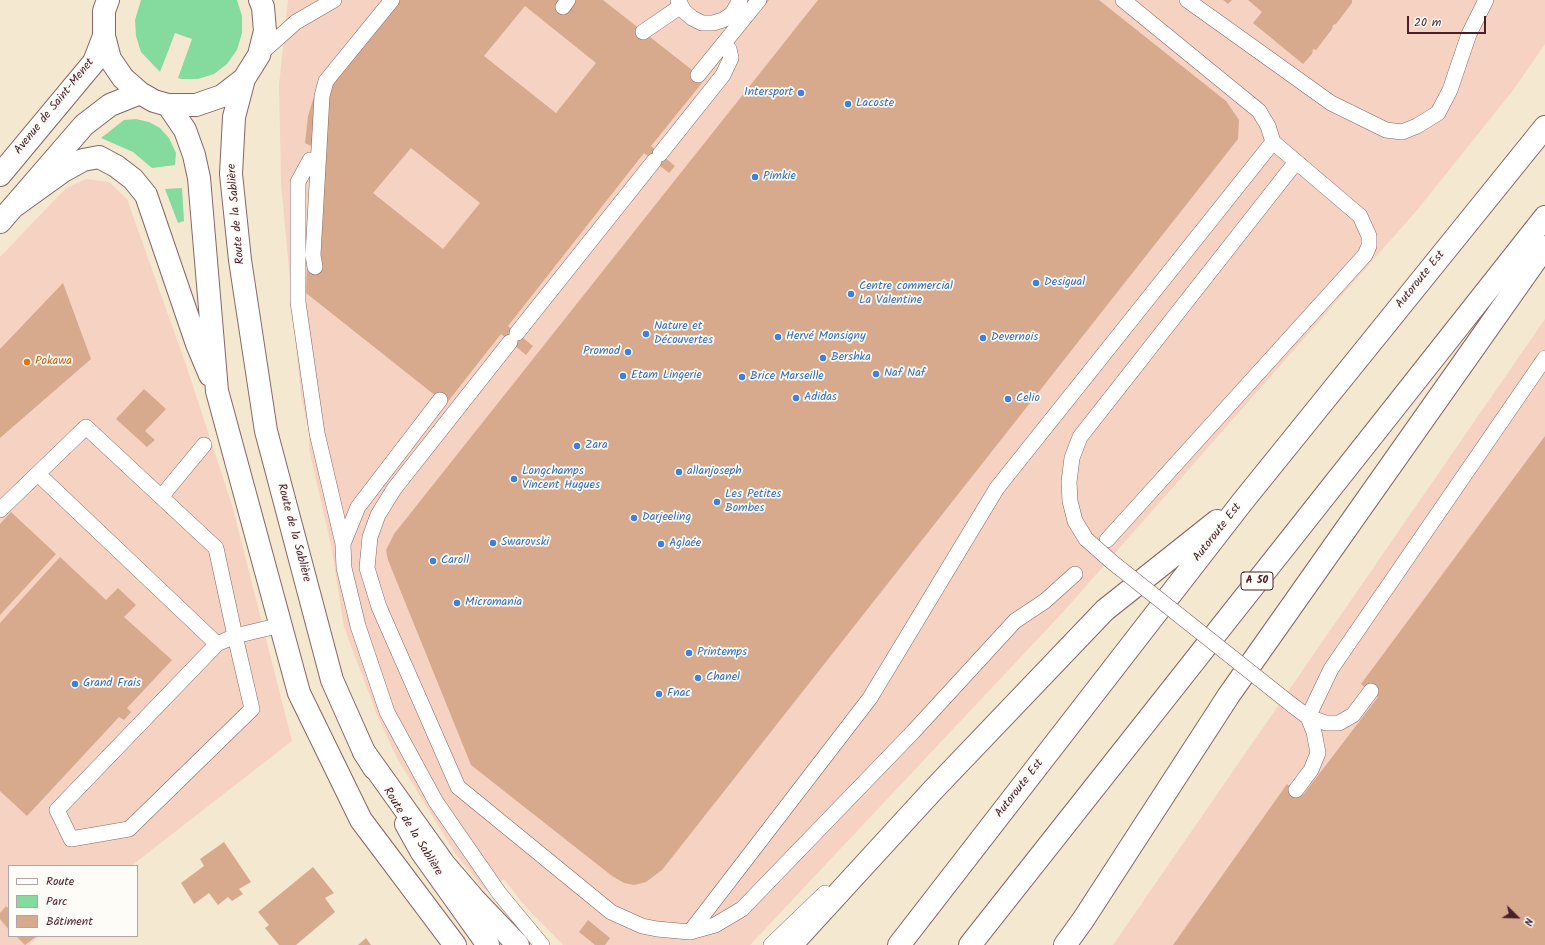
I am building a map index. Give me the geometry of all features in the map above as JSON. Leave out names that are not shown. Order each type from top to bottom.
[{"type":"main road","points":[[108,0],[104,11],[104,36],[110,58],[123,78],[140,93],[154,101],[168,105],[196,105],[216,99],[244,79],[259,55],[265,32],[263,7],[260,0]]},
{"type":"main road","name":"Avenue de Saint-Menet","points":[[0,175],[94,62],[104,36]]},
{"type":"main road","name":"Route de la Sablière","points":[[244,79],[234,117],[231,174],[240,260],[266,431],[332,680],[364,752],[421,851],[488,945]]},
{"type":"main road","points":[[7,214],[84,125],[110,105],[140,93]]},
{"type":"main road","points":[[168,105],[185,130],[194,155],[199,178],[217,391]]},
{"type":"main road","name":"Autoroute Est","points":[[898,945],[1244,501],[1545,126]]},
{"type":"main road","points":[[7,214],[62,171],[83,160],[99,157],[116,166],[133,179],[146,194],[197,344],[217,391],[299,693],[360,820],[455,945]]},
{"type":"main road","name":"A 50","points":[[970,945],[1545,217]]},
{"type":"main road","points":[[1065,945],[1083,920],[1229,695],[1545,247]]},
{"type":"main road","points":[[791,945],[934,789],[1105,610],[1244,501]]},
{"type":"main road","points":[[364,752],[444,864],[474,899],[518,945]]},
{"type":"lane","points":[[259,55],[296,22],[334,0]]},
{"type":"lane","points":[[315,267],[313,255],[322,96],[326,81],[392,0]]},
{"type":"lane","points":[[643,32],[680,3],[684,12],[692,18],[702,22],[724,25],[740,0]]},
{"type":"lane","points":[[698,75],[760,0]]},
{"type":"lane","points":[[1107,540],[1365,255],[1369,246],[1369,236],[1360,216],[1272,142],[1268,126],[1259,111],[1123,0]]},
{"type":"lane","points":[[1187,0],[1331,103],[1386,130],[1402,132],[1418,126],[1438,112],[1450,90],[1469,34],[1486,0]]},
{"type":"lane","points":[[729,49],[731,58],[723,75],[403,477],[378,515],[370,537],[367,568],[379,607],[423,703],[458,787],[611,912],[650,928],[690,932],[715,925],[742,909],[913,732],[1015,621],[1045,602],[1075,574]]},
{"type":"lane","points":[[690,932],[870,698],[997,488],[1272,142]]},
{"type":"lane","points":[[310,160],[298,182],[298,302],[309,386],[319,446],[343,544],[344,568],[358,626],[387,712],[436,802],[499,893],[542,945]]},
{"type":"lane","points":[[1296,162],[1080,437],[1072,458],[1069,482],[1070,502],[1075,521],[1086,539],[1112,562],[1308,717],[1326,723],[1339,723],[1353,714],[1371,691]]},
{"type":"lane","points":[[1296,790],[1311,770],[1318,753],[1314,732],[1308,717],[1331,670],[1545,358]]},
{"type":"lane","points":[[343,544],[358,508],[440,400]]},
{"type":"lane","points":[[0,510],[86,427],[216,548],[235,636],[252,709],[128,829],[71,839],[57,810],[217,644],[235,636],[281,626]]},
{"type":"lane","points":[[161,497],[204,445]]},
{"type":"lane","points":[[38,474],[217,644]]},
{"type":"lane","points":[[771,945],[934,789]]},
{"type":"shaded area","points":[[288,0],[1545,0],[1545,44],[1514,89],[1418,209],[1064,611],[750,945],[563,945],[524,905],[504,879],[486,891],[455,853],[397,758],[377,715],[344,627],[331,545],[309,449],[309,432],[301,396],[281,184],[279,85]]},
{"type":"shaded area","points":[[86,179],[109,182],[127,199],[186,365],[232,505],[292,741],[132,865],[8,865],[8,937],[39,937],[29,945],[0,945],[0,257],[66,188]]},
{"type":"shaded area","points":[[1545,319],[1545,945],[1113,945]]},
{"type":"green space","points":[[141,0],[237,0],[242,16],[242,33],[237,50],[227,64],[214,74],[198,79],[181,79],[178,78],[192,39],[175,33],[160,72],[141,52],[136,36],[135,20]]},
{"type":"green space","points":[[136,119],[149,122],[160,128],[169,138],[176,153],[175,165],[152,168],[133,152],[101,138],[124,120]]},
{"type":"green space","points":[[182,188],[184,221],[178,223],[165,189]]},
{"type":"building","points":[[400,0],[603,0],[692,70],[749,0],[769,0],[651,146],[675,166],[669,173],[644,153],[508,326],[533,346],[526,355],[501,334],[446,404],[306,293],[311,146],[305,143],[308,116],[320,76],[332,86]],"holes":[[[525,6],[596,63],[556,113],[484,56]],[[411,148],[480,203],[443,249],[373,193]]]},
{"type":"building","name":"Centre commercial La Valentine","points":[[818,0],[1099,0],[1226,101],[1239,120],[1238,139],[662,870],[646,882],[634,885],[624,883],[612,876],[471,765],[388,560],[386,550],[394,534]]},
{"type":"building","points":[[1223,0],[1232,0],[1228,4]]},
{"type":"building","points":[[1248,0],[1352,0],[1352,3],[1336,24],[1333,25],[1332,29],[1316,50],[1313,49],[1312,54],[1303,64],[1253,23],[1262,12]]},
{"type":"building","points":[[63,283],[91,359],[0,438],[0,349]]},
{"type":"building","points":[[144,389],[166,409],[145,431],[155,440],[147,447],[116,419]]},
{"type":"building","points":[[1545,436],[1545,945],[1173,945],[1287,784],[1303,795],[1378,697],[1361,684]]},
{"type":"building","points":[[11,512],[56,554],[0,615],[0,524]]},
{"type":"building","name":"Grand Frais","points":[[60,557],[106,600],[118,588],[136,605],[124,617],[172,660],[127,708],[131,712],[124,720],[119,717],[27,816],[0,791],[0,623]]},
{"type":"building","points":[[224,842],[251,882],[239,889],[243,894],[232,901],[228,897],[218,905],[209,893],[194,904],[181,883],[204,866],[200,859]]},
{"type":"building","points":[[313,867],[334,893],[325,898],[335,912],[296,945],[279,945],[265,928],[269,925],[258,912]]},
{"type":"building","points":[[6,906],[8,908],[8,929],[0,919],[0,913]]},
{"type":"building","points":[[588,920],[610,938],[605,945],[595,945],[579,932]]},
{"type":"building","points":[[17,937],[36,937],[25,945]]},
{"type":"building","points":[[366,938],[371,945],[358,945]]},
{"type":"place","name":"Intersport","points":[[801,93]]},
{"type":"place","name":"Lacoste","points":[[848,104]]},
{"type":"place","name":"Pimkie","points":[[755,177]]},
{"type":"place","name":"Desigual","points":[[1036,283]]},
{"type":"place","name":"Centre commercial La Valentine","points":[[851,294]]},
{"type":"place","name":"Nature et Découvertes","points":[[646,334]]},
{"type":"place","name":"Hervé Monsigny","points":[[778,337]]},
{"type":"place","name":"Devernois","points":[[983,338]]},
{"type":"place","name":"Promod","points":[[628,352]]},
{"type":"place","name":"Bershka","points":[[823,358]]},
{"type":"place","name":"Pokawa","points":[[27,362]]},
{"type":"place","name":"Naf Naf","points":[[876,374]]},
{"type":"place","name":"Etam Lingerie","points":[[623,376]]},
{"type":"place","name":"Brice Marseille","points":[[742,377]]},
{"type":"place","name":"Adidas","points":[[796,398]]},
{"type":"place","name":"Celio","points":[[1008,399]]},
{"type":"place","name":"Zara","points":[[577,446]]},
{"type":"place","name":"allanjoseph","points":[[679,472]]},
{"type":"place","name":"Longchamps Vincent Hugues","points":[[514,479]]},
{"type":"place","name":"Les Petites Bombes","points":[[717,502]]},
{"type":"place","name":"Darjeeling","points":[[634,518]]},
{"type":"place","name":"Swarovski","points":[[493,543]]},
{"type":"place","name":"Aglaée","points":[[661,544]]},
{"type":"place","name":"Caroll","points":[[433,561]]},
{"type":"place","name":"Micromania","points":[[457,603]]},
{"type":"place","name":"Printemps","points":[[689,653]]},
{"type":"place","name":"Chanel","points":[[698,678]]},
{"type":"place","name":"Grand Frais","points":[[75,684]]},
{"type":"place","name":"Fnac","points":[[659,694]]}]
